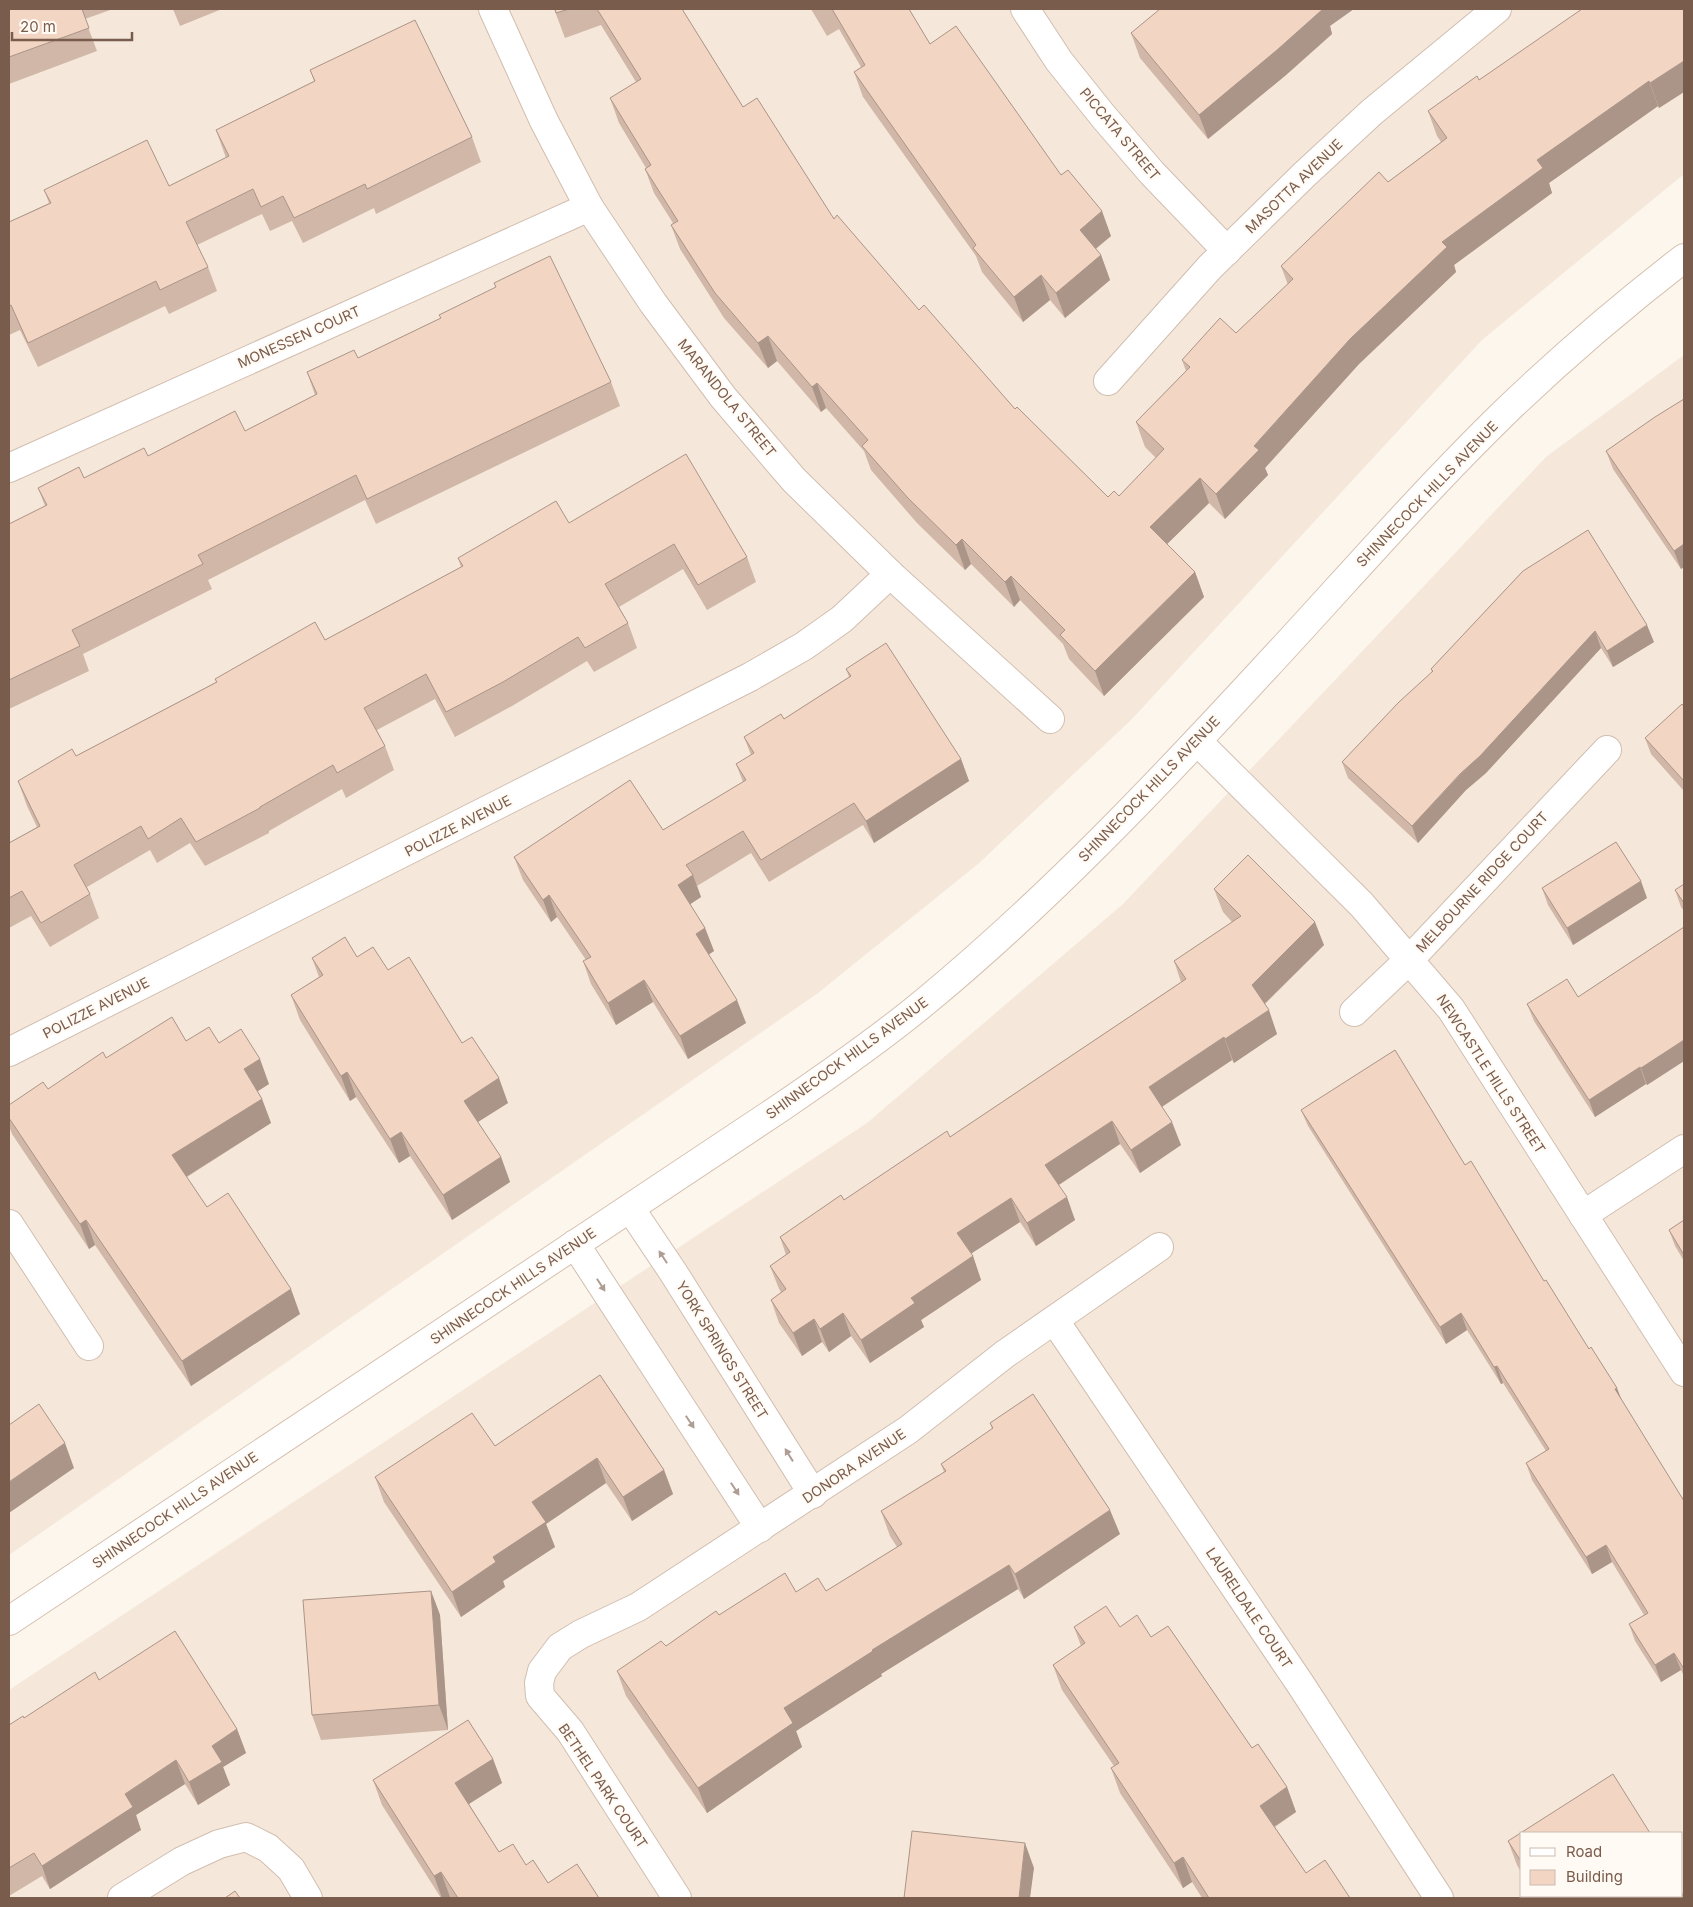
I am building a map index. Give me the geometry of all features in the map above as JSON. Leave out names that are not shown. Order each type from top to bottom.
[{"type":"street","name":"MARANDOLA STREET","points":[[493,9],[544,121],[589,207],[653,303],[723,397],[794,480],[890,574],[1050,719]]},
{"type":"street","name":"PICCATA STREET","points":[[1025,9],[1059,61],[1103,116],[1152,173],[1227,251]]},
{"type":"street","name":"MASOTTA AVENUE","points":[[1108,381],[1210,267],[1372,112],[1497,9]]},
{"type":"street","name":"MONESSEN COURT","points":[[9,468],[589,207]]},
{"type":"street","name":"SHINNECOCK HILLS AVENUE","points":[[9,1621],[853,1058],[926,1001],[1016,923],[1096,844],[1197,741],[1504,413],[1590,333],[1684,258]]},
{"type":"street","name":"POLIZZE AVENUE","points":[[9,1052],[750,677],[804,646],[842,619],[890,574]]},
{"type":"street","name":"NEWCASTLE HILLS STREET","points":[[1197,741],[1362,904],[1451,1009],[1684,1372]]},
{"type":"street","name":"MELBOURNE RIDGE COURT","points":[[1354,1012],[1410,959],[1607,750]]},
{"type":"street","points":[[1583,1215],[1684,1149]]},
{"type":"street","name":"YORK SPRINGS STREET","points":[[630,1208],[678,1280],[813,1494]]},
{"type":"street","points":[[9,1224],[89,1346]]},
{"type":"street","points":[[575,1244],[760,1528]]},
{"type":"street","name":"DONORA AVENUE","points":[[542,1671],[560,1647],[581,1634],[638,1607],[813,1494],[908,1430],[1005,1354],[1160,1247]]},
{"type":"street","name":"LAURELDALE COURT","points":[[1055,1321],[1301,1684],[1439,1898]]},
{"type":"street","name":"BETHEL PARK COURT","points":[[542,1671],[539,1683],[540,1696],[570,1731],[677,1898]]},
{"type":"street","points":[[122,1898],[182,1861],[220,1844],[246,1837],[268,1848],[291,1870],[308,1898]]},
{"type":"shaded area","points":[[9,9],[1684,9],[1684,174],[1482,340],[1132,719],[978,864],[818,993],[9,1555]]},
{"type":"shaded area","points":[[1684,355],[1684,1898],[9,1898],[9,1690],[867,1123],[1123,904],[1546,457]]},
{"type":"building","points":[[9,9],[82,9],[89,28],[9,57]]},
{"type":"building","points":[[555,9],[569,9],[556,13]]},
{"type":"building","points":[[597,9],[682,9],[743,107],[757,98],[834,219],[837,215],[919,310],[924,305],[1015,409],[1017,407],[1108,497],[1114,491],[1119,496],[1164,449],[1136,422],[1190,367],[1182,360],[1220,318],[1236,333],[1293,279],[1281,266],[1379,172],[1388,182],[1447,138],[1428,111],[1477,76],[1479,80],[1582,9],[1684,9],[1684,61],[1650,83],[1649,81],[1537,160],[1543,168],[1442,242],[1447,247],[1350,339],[1254,446],[1259,450],[1216,494],[1200,478],[1150,527],[1195,572],[1095,671],[1060,635],[1065,630],[1011,576],[1005,582],[962,539],[956,545],[908,498],[862,446],[868,440],[817,383],[812,387],[768,336],[758,343],[715,293],[671,225],[678,221],[645,169],[651,165],[610,98],[641,79]]},
{"type":"building","points":[[832,9],[909,9],[930,44],[956,26],[1061,175],[1068,170],[1102,211],[1080,230],[1101,255],[1056,293],[1041,275],[1014,297],[973,248],[976,245],[854,72],[865,65]]},
{"type":"building","points":[[1160,9],[1323,9],[1199,115],[1131,33]]},
{"type":"building","points":[[415,20],[472,137],[367,189],[365,184],[294,218],[283,196],[261,207],[253,189],[186,222],[208,267],[160,290],[156,281],[28,343],[11,305],[9,306],[9,222],[51,203],[44,190],[147,140],[169,186],[229,156],[216,130],[315,81],[310,70]]},
{"type":"building","points":[[550,256],[611,382],[367,499],[356,475],[198,555],[203,564],[72,630],[80,646],[9,680],[9,524],[47,505],[38,488],[79,467],[84,478],[144,448],[148,456],[235,411],[245,431],[317,394],[307,372],[354,350],[358,358],[441,318],[439,315],[496,287],[494,283]]},
{"type":"building","points":[[1684,399],[1684,544],[1674,551],[1606,451]]},
{"type":"building","points":[[686,454],[747,557],[698,585],[674,544],[605,584],[628,623],[585,648],[578,637],[503,682],[446,712],[426,674],[364,708],[385,746],[337,773],[333,765],[260,808],[196,842],[181,818],[148,839],[141,826],[74,865],[90,894],[41,923],[22,891],[9,898],[9,843],[40,826],[18,781],[72,749],[76,756],[217,682],[215,679],[315,622],[325,640],[463,566],[458,558],[556,501],[569,523]]},
{"type":"building","points":[[1588,530],[1647,625],[1607,651],[1595,631],[1480,756],[1460,774],[1412,826],[1342,762],[1399,702],[1433,671],[1431,669],[1523,571]]},
{"type":"building","points":[[886,643],[961,759],[866,821],[854,803],[761,860],[743,831],[686,865],[693,875],[678,885],[705,928],[696,934],[737,1000],[680,1036],[644,980],[608,1003],[583,961],[591,957],[549,895],[543,900],[514,857],[630,780],[663,830],[746,780],[736,764],[754,753],[744,737],[781,714],[784,719],[851,676],[846,669]]},
{"type":"building","points":[[1682,704],[1684,707],[1684,781],[1645,738]]},
{"type":"building","points":[[1616,842],[1641,881],[1567,928],[1542,888]]},
{"type":"building","points":[[1248,855],[1315,922],[1252,985],[1269,1010],[1225,1039],[1224,1037],[1149,1087],[1172,1122],[1131,1150],[1112,1121],[1045,1165],[1067,1197],[1027,1223],[1011,1198],[957,1233],[973,1256],[911,1298],[915,1303],[861,1340],[843,1313],[820,1329],[814,1319],[793,1333],[771,1300],[786,1289],[770,1266],[790,1252],[780,1237],[841,1195],[844,1200],[947,1131],[950,1137],[1186,979],[1174,961],[1241,916],[1214,889]]},
{"type":"building","points":[[1684,884],[1684,903],[1675,890]]},
{"type":"building","points":[[1684,927],[1684,1040],[1589,1100],[1527,1004],[1567,979],[1578,997]]},
{"type":"building","points":[[345,937],[357,957],[373,947],[388,970],[409,957],[462,1043],[472,1037],[499,1078],[464,1101],[501,1157],[443,1195],[401,1132],[390,1139],[347,1072],[341,1076],[291,995],[323,975],[312,958]]},
{"type":"building","points":[[172,1017],[186,1041],[209,1027],[219,1043],[241,1029],[260,1059],[244,1069],[262,1099],[172,1155],[207,1207],[228,1193],[291,1289],[182,1361],[86,1220],[80,1224],[9,1118],[9,1105],[43,1082],[48,1089],[103,1052],[106,1058]]},
{"type":"building","points":[[1395,1050],[1465,1165],[1471,1161],[1544,1281],[1546,1280],[1589,1349],[1591,1347],[1684,1501],[1684,1669],[1674,1653],[1655,1665],[1629,1624],[1648,1613],[1606,1545],[1586,1557],[1526,1463],[1549,1449],[1497,1366],[1494,1367],[1461,1313],[1440,1327],[1301,1110]]},
{"type":"building","points":[[1684,1220],[1684,1255],[1669,1230]]},
{"type":"building","points":[[600,1375],[664,1470],[623,1497],[597,1458],[532,1502],[546,1522],[493,1557],[496,1562],[452,1592],[375,1477],[472,1413],[495,1446]]},
{"type":"building","points":[[1033,1394],[1110,1510],[1015,1574],[1009,1565],[872,1650],[784,1708],[793,1723],[698,1788],[617,1671],[661,1641],[666,1646],[716,1611],[719,1615],[785,1573],[796,1592],[818,1578],[826,1591],[902,1544],[881,1511],[946,1471],[941,1464],[993,1428],[990,1423]]},
{"type":"building","points":[[39,1404],[65,1443],[9,1482],[9,1425]]},
{"type":"building","points":[[431,1591],[439,1705],[312,1715],[303,1600]]},
{"type":"building","points":[[1106,1606],[1120,1627],[1137,1615],[1151,1637],[1168,1626],[1252,1748],[1258,1744],[1287,1787],[1260,1806],[1306,1873],[1325,1860],[1350,1898],[1209,1898],[1183,1857],[1174,1863],[1111,1768],[1119,1763],[1053,1665],[1085,1643],[1074,1627]]},
{"type":"building","points":[[175,1631],[237,1729],[212,1746],[222,1762],[189,1782],[176,1760],[125,1794],[133,1807],[42,1866],[34,1853],[9,1868],[9,1725],[23,1716],[24,1718],[95,1672],[99,1680]]},
{"type":"building","points":[[468,1720],[493,1759],[455,1783],[499,1852],[513,1844],[526,1865],[533,1860],[548,1883],[577,1864],[599,1898],[458,1898],[441,1872],[434,1876],[373,1780]]},
{"type":"building","points":[[1613,1774],[1649,1832],[1522,1832]]},
{"type":"building","points":[[912,1831],[1025,1843],[1019,1898],[904,1898]]},
{"type":"building","points":[[1520,1833],[1520,1860],[1508,1841]]},
{"type":"building","points":[[235,1891],[240,1898],[225,1898]]},
{"type":"building","points":[[1598,1897],[1634,1897],[1632,1898]]}]
